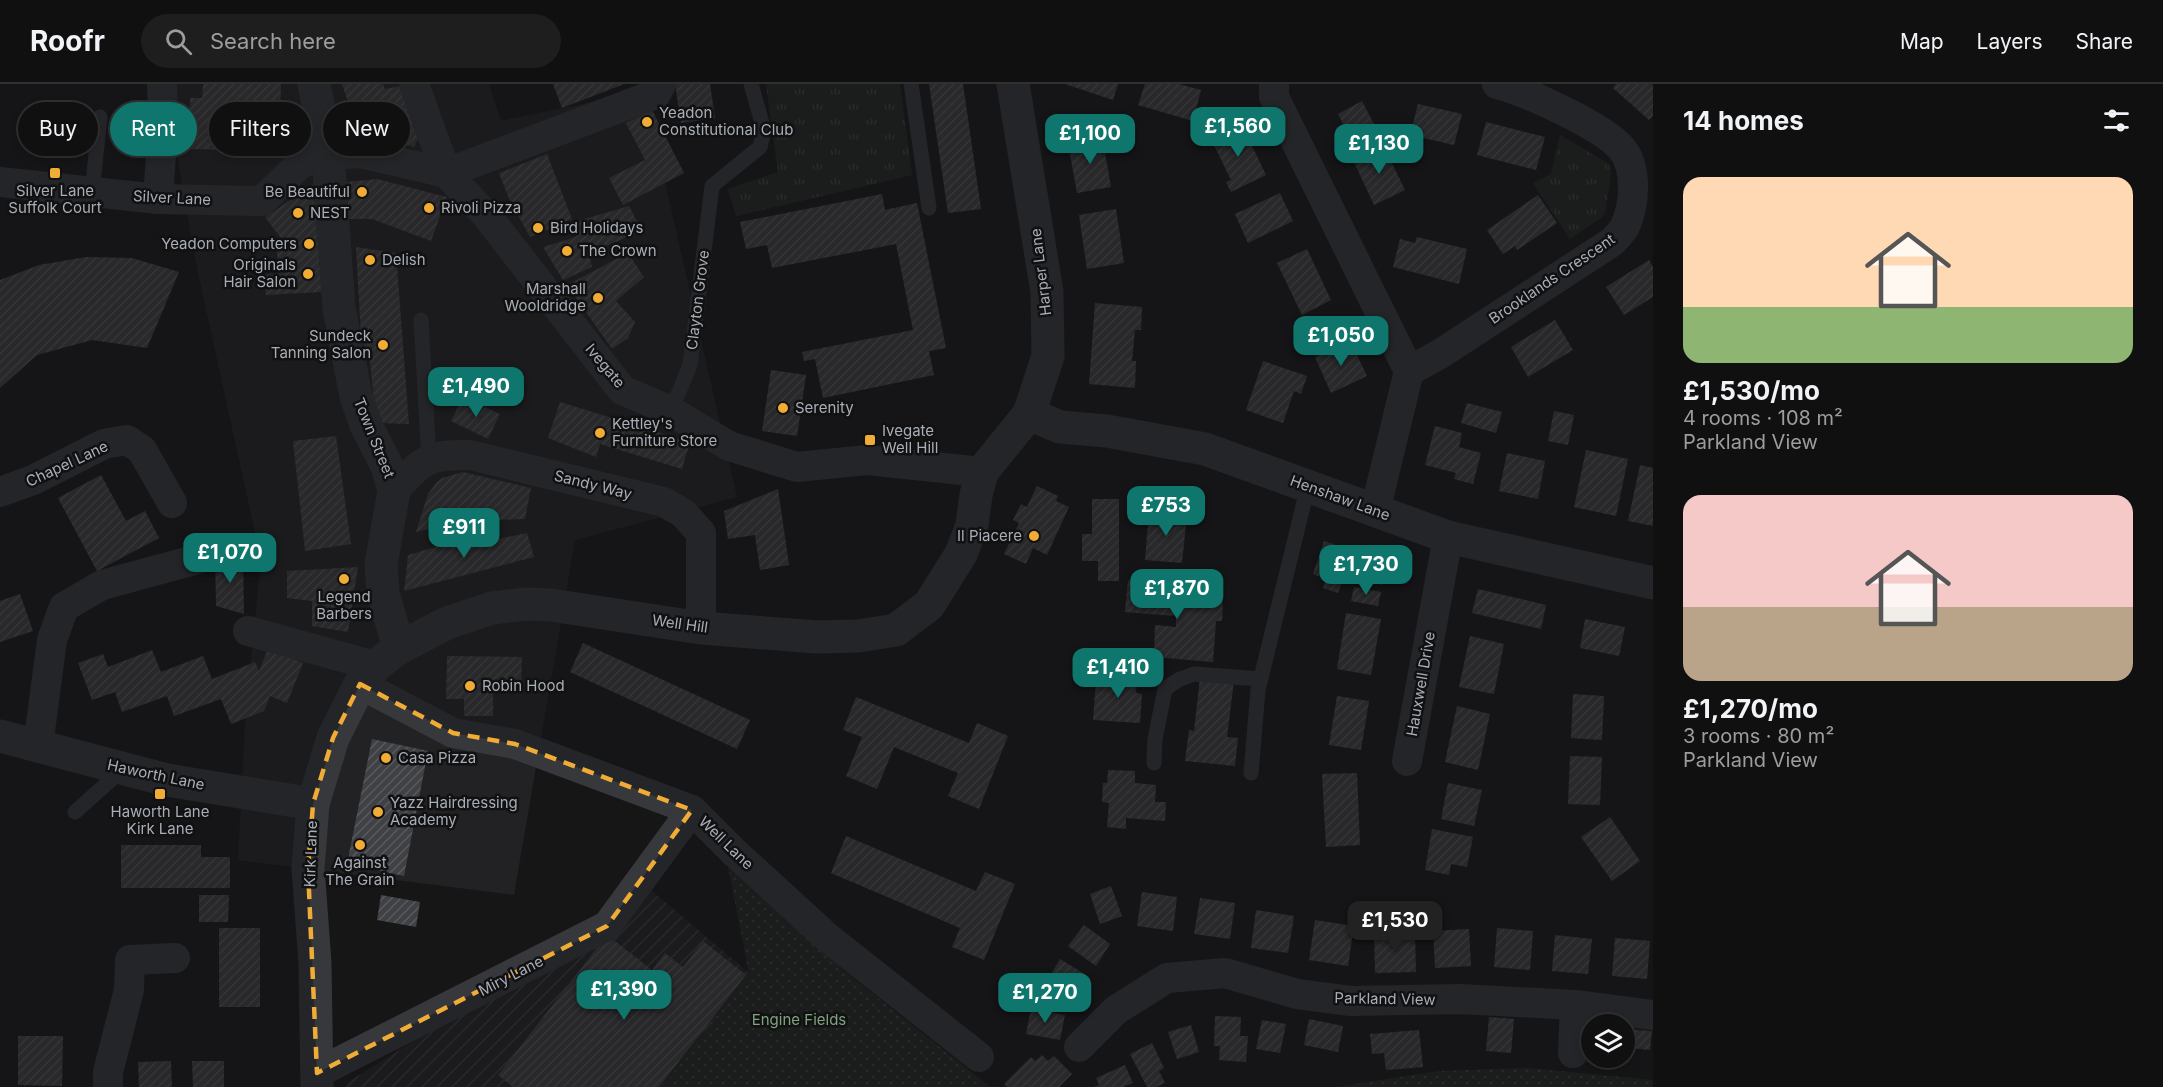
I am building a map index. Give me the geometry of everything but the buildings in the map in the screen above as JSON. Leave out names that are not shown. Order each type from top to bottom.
[{"type":"street","points":[[158,199],[163,126],[162,84]]},
{"type":"street","name":"Town Street","points":[[314,84],[323,130]]},
{"type":"street","points":[[414,84],[446,173]]},
{"type":"street","points":[[373,156],[446,173],[656,94],[661,84]]},
{"type":"street","name":"Harper Lane","points":[[946,578],[961,554],[972,525],[982,472],[1029,414],[1048,356],[1047,292],[1013,84]]},
{"type":"street","points":[[1274,84],[1274,97],[1409,371],[1375,511]]},
{"type":"street","name":"Brooklands Crescent","points":[[1409,371],[1440,354],[1612,242],[1626,225],[1631,206],[1631,163],[1621,148],[1582,120],[1497,84]]},
{"type":"street","name":"Silver Lane","points":[[0,182],[158,199],[262,201],[301,163],[325,156]]},
{"type":"street","name":"Town Street","points":[[328,156],[339,308],[356,396],[366,425],[387,465],[394,491],[381,564],[383,593],[378,666]]},
{"type":"street","name":"Ivegate","points":[[446,173],[487,216],[622,390],[671,411],[729,446],[797,467],[867,460],[982,472]]},
{"type":"street","name":"Henshaw Lane","points":[[1029,414],[1060,427],[1107,431],[1205,449],[1448,537],[1653,583]]},
{"type":"street","name":"Chapel Lane","points":[[0,492],[33,480],[104,444],[128,440],[142,450],[172,503]]},
{"type":"street","name":"Sandy Way","points":[[394,491],[421,463],[446,454],[470,455],[664,502],[683,513],[701,534],[701,628]]},
{"type":"street","name":"Hauxwell Drive","points":[[1407,760],[1448,537]]},
{"type":"street","points":[[38,746],[52,640],[64,607],[102,585],[198,558]]},
{"type":"street","name":"Well Hill","points":[[378,666],[447,623],[492,608],[526,604],[551,605],[701,628],[817,637],[858,636],[896,630],[928,605],[946,578]]},
{"type":"street","name":"Well Lane","points":[[248,631],[378,666],[453,733],[515,744],[692,810],[735,853],[828,938],[979,1057]]},
{"type":"street","name":"Kirk Lane","points":[[317,1080],[315,963],[308,868],[313,804],[333,738],[378,666]]},
{"type":"street","name":"Haworth Lane","points":[[0,736],[167,780],[313,804]]},
{"type":"street","name":"Miry Lane","points":[[317,1080],[607,926],[692,810]]},
{"type":"street","points":[[108,1087],[108,1072],[129,990],[130,960],[175,958]]},
{"type":"street","name":"Parkland View","points":[[1079,1047],[1116,1010],[1167,978],[1225,973],[1297,994],[1351,1001],[1460,999],[1575,1005],[1653,1015]]},
{"type":"street","points":[[1573,1053],[1575,1005]]},
{"type":"lane","name":"Clayton Grove","points":[[671,411],[690,365],[712,186],[760,147],[764,130],[751,84]]},
{"type":"lane","points":[[911,84],[928,208]]},
{"type":"lane","points":[[92,192],[100,117]]},
{"type":"lane","points":[[422,320],[429,460]]},
{"type":"lane","points":[[1251,772],[1258,690],[1308,486]]},
{"type":"lane","points":[[1154,763],[1155,739],[1165,689],[1178,680],[1194,674],[1261,679]]},
{"type":"lane","points":[[75,812],[122,770]]},
{"type":"highlighted area","points":[[360,684],[453,733],[515,744],[692,810],[607,926],[317,1073],[308,868],[313,804],[333,738]]},
{"type":"shaded area","points":[[164,84],[489,84],[501,121],[644,91],[737,497],[575,540],[514,895],[238,860],[246,708],[261,560],[197,268],[177,156],[197,156],[197,102],[167,102]]},
{"type":"shaded area","points":[[651,890],[750,974],[662,1087],[346,1087],[348,1082],[414,1041],[616,929]]},
{"type":"green space","points":[[766,84],[900,84],[912,175],[736,216],[728,189],[778,172]]},
{"type":"green space","points":[[1560,135],[1609,164],[1611,174],[1605,213],[1570,239],[1533,183],[1551,174]]},
{"type":"green space","name":"Engine Fields","points":[[727,861],[844,971],[989,1086],[999,1087],[662,1087],[749,974]]},
{"type":"green space","points":[[1528,1068],[1653,1080],[1653,1087],[1336,1087],[1439,1071]]},
{"type":"place","name":"Yeadon Constitutional Club","points":[[647,122]]},
{"type":"place","name":"Silver Lane Suffolk Court","points":[[55,173]]},
{"type":"place","name":"Be Beautiful","points":[[362,192]]},
{"type":"place","name":"Rivoli Pizza","points":[[429,208]]},
{"type":"place","name":"NEST","points":[[298,213]]},
{"type":"place","name":"Bird Holidays","points":[[538,228]]},
{"type":"place","name":"Yeadon Computers","points":[[309,244]]},
{"type":"place","name":"The Crown","points":[[567,251]]},
{"type":"place","name":"Delish","points":[[370,260]]},
{"type":"place","name":"Originals Hair Salon","points":[[308,274]]},
{"type":"place","name":"Marshall Wooldridge","points":[[598,298]]},
{"type":"place","name":"Sundeck Tanning Salon","points":[[383,345]]},
{"type":"place","name":"Serenity","points":[[783,408]]},
{"type":"place","name":"Kettley's Furniture Store","points":[[600,433]]},
{"type":"place","name":"Ivegate Well Hill","points":[[870,440]]},
{"type":"place","name":"Il Piacere","points":[[1034,536]]},
{"type":"place","name":"Legend Barbers","points":[[344,579]]},
{"type":"place","name":"Robin Hood","points":[[470,686]]},
{"type":"place","name":"Casa Pizza","points":[[386,758]]},
{"type":"place","name":"Haworth Lane Kirk Lane","points":[[160,794]]},
{"type":"place","name":"Yazz Hairdressing Academy","points":[[378,812]]},
{"type":"place","name":"Against The Grain","points":[[360,845]]}]
